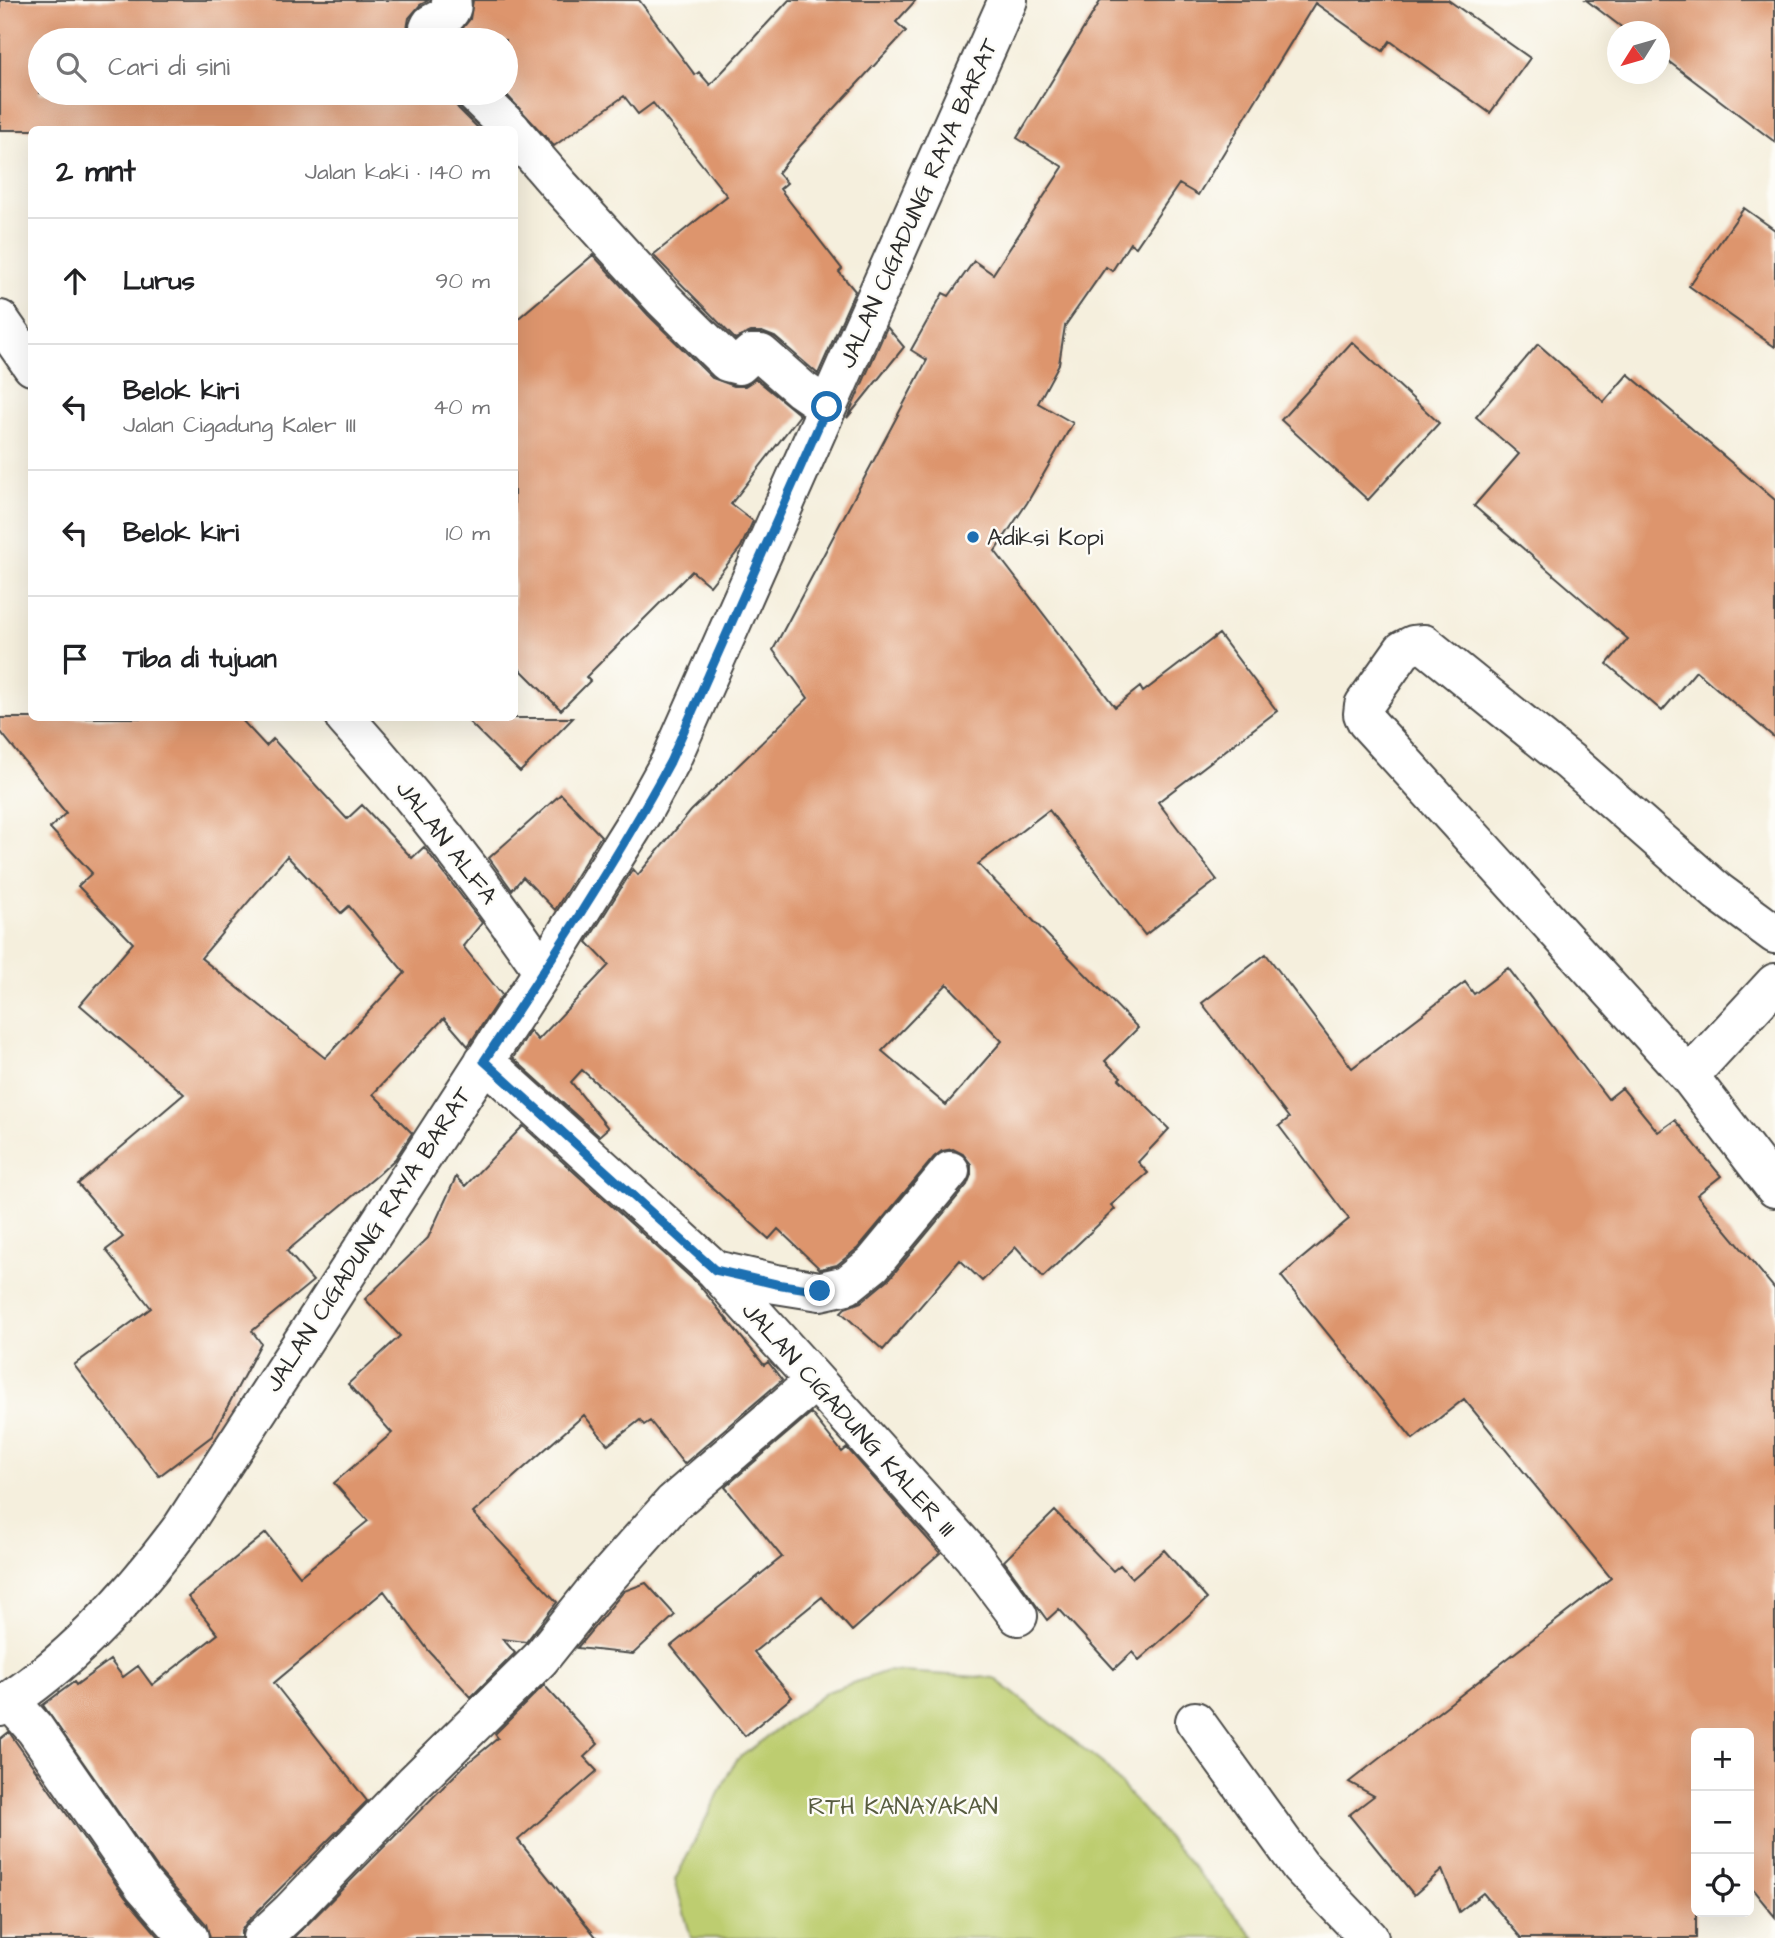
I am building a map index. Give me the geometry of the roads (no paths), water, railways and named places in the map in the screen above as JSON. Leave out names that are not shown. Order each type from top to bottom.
[{"type":"street","points":[[429,28],[451,12],[451,0]]},
{"type":"street","name":"JALAN CIGADUNG RAYA BARAT","points":[[5,1704],[52,1668],[97,1625],[157,1560],[183,1526],[543,971],[643,811],[670,762],[1009,0]]},
{"type":"street","points":[[486,105],[508,126]]},
{"type":"street","points":[[518,137],[663,299],[727,362],[738,365],[751,354],[761,354],[800,389],[827,407]]},
{"type":"street","points":[[0,320],[28,360]]},
{"type":"street","points":[[1775,934],[1718,892],[1570,762],[1424,644],[1403,650],[1364,705],[1363,714],[1367,722],[1689,1076],[1775,1188]]},
{"type":"street","name":"JALAN ALFA","points":[[348,721],[384,762],[499,908],[543,971]]},
{"type":"street","points":[[1689,1076],[1775,983]]},
{"type":"street","name":"JALAN CIGADUNG KALER III","points":[[484,1061],[715,1270],[973,1556],[1018,1616]]},
{"type":"street","points":[[715,1270],[820,1291],[848,1286],[873,1264],[950,1171]]},
{"type":"street","points":[[262,1938],[540,1659],[592,1594],[673,1503],[815,1381]]},
{"type":"street","points":[[5,1704],[36,1729],[143,1885],[189,1938]]},
{"type":"street","points":[[1195,1721],[1300,1866],[1370,1938]]},
{"type":"place","name":"Adiksi Kopi","points":[[973,537]]},
{"type":"park label","name":"RTH KANAYAKAN","points":[[903,1806]]}]
